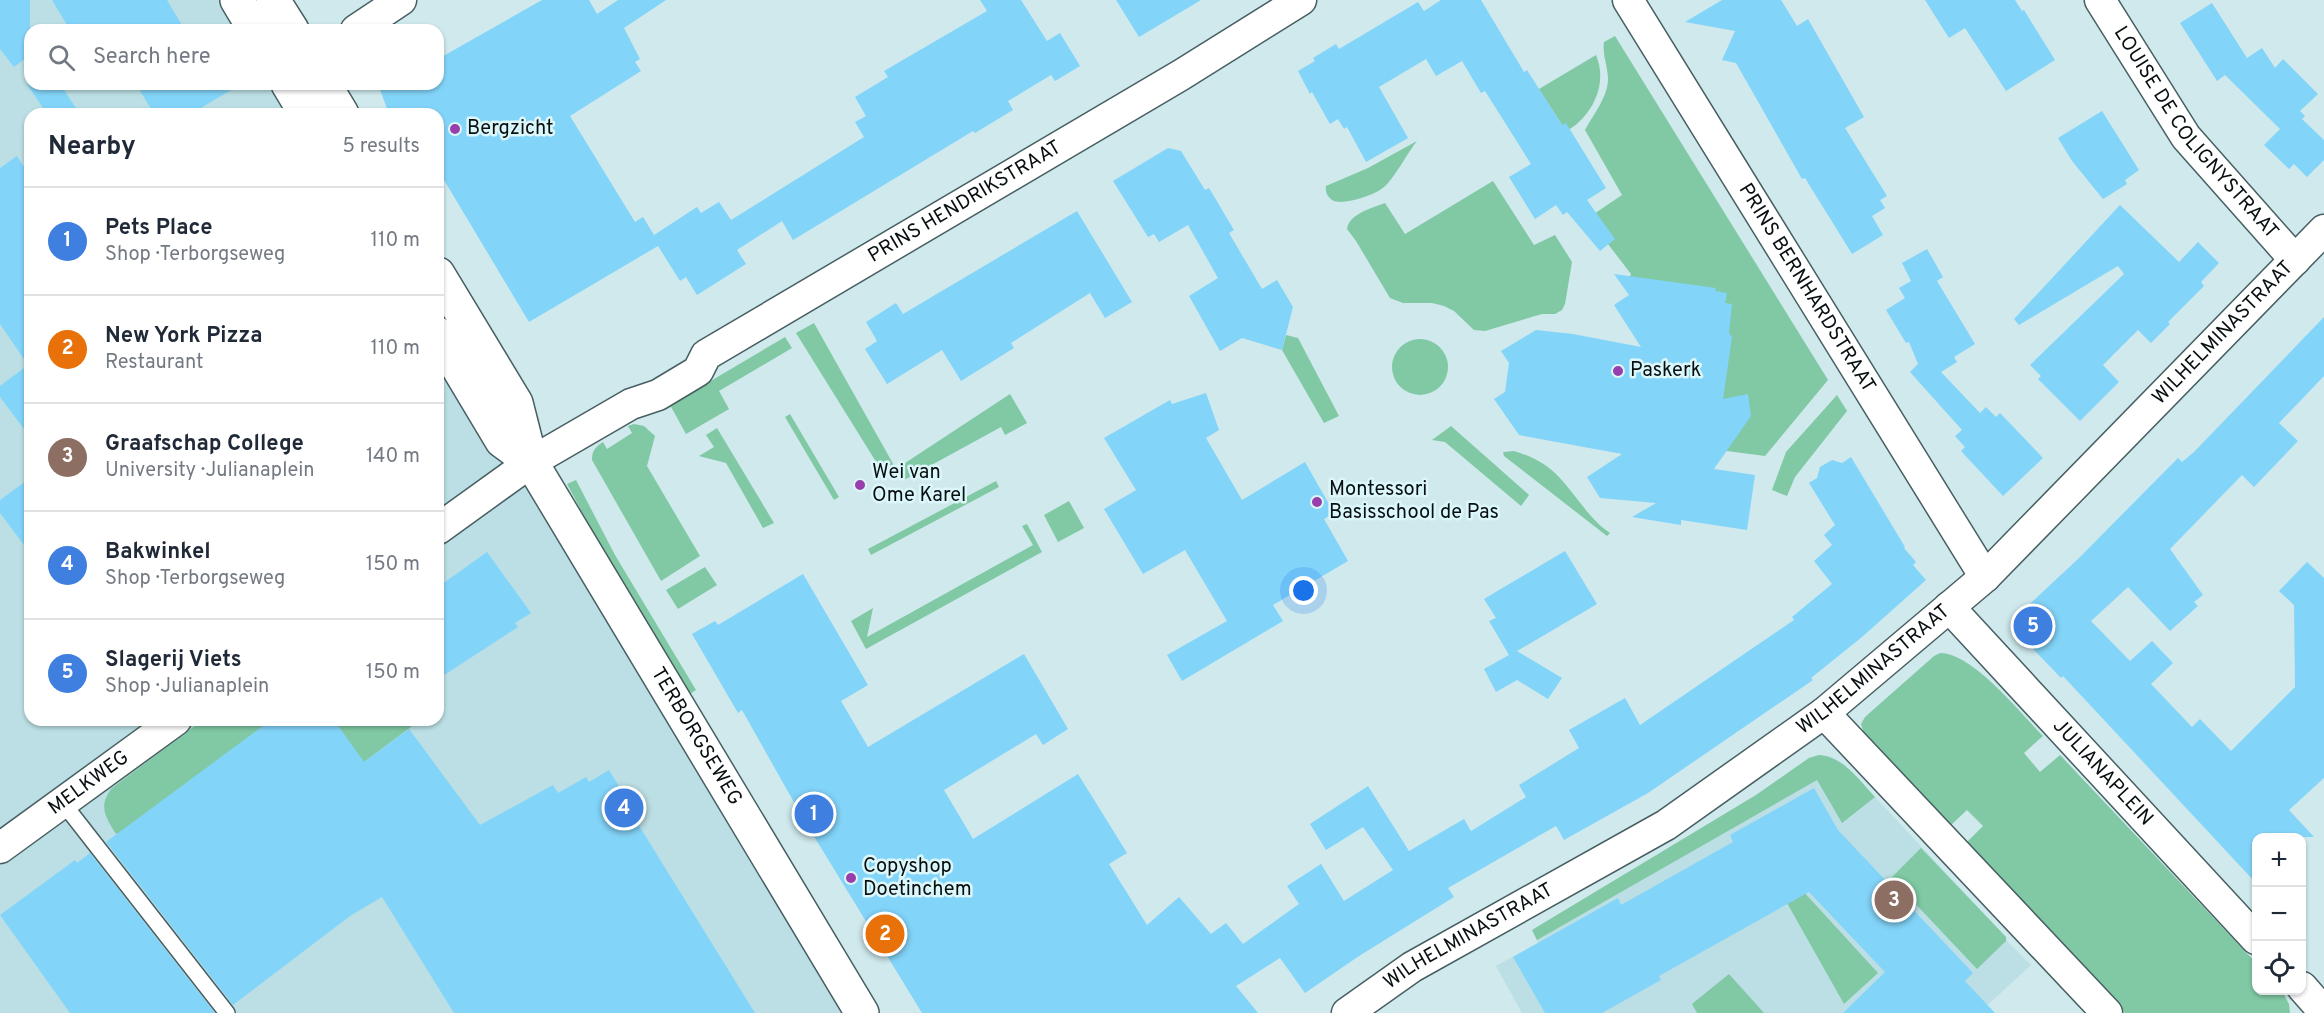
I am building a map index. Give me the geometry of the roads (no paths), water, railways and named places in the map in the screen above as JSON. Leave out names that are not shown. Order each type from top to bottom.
[{"type":"main road","points":[[237,0],[251,24]]},
{"type":"main road","points":[[273,0],[288,24]]},
{"type":"main road","points":[[292,90],[302,108]]},
{"type":"main road","points":[[328,90],[338,108]]},
{"type":"main road","name":"TERBORGSEWEG","points":[[444,284],[516,403],[531,462],[862,1013]]},
{"type":"main road","name":"TERBORGSEWEG","points":[[444,344],[502,441],[531,462]]},
{"type":"street","name":"PRINS HENDRIKSTRAAT","points":[[531,462],[632,404],[657,395],[698,372],[706,355],[1161,87],[1301,0]]},
{"type":"street","name":"PRINS BERNHARDSTRAAT","points":[[1628,0],[1985,577]]},
{"type":"street","name":"LOUISE DE COLIGNYSTRAAT","points":[[2100,0],[2186,137],[2295,260]]},
{"type":"street","name":"WILHELMINASTRAAT","points":[[1347,1013],[1412,967],[1666,825],[1824,713],[1985,577],[2324,230]]},
{"type":"street","points":[[444,525],[531,462]]},
{"type":"street","name":"JULIANAPLEIN","points":[[1949,607],[2252,935]]},
{"type":"street","points":[[1824,713],[2107,1013]]},
{"type":"street","name":"MELKWEG","points":[[0,848],[168,726]]},
{"type":"street","points":[[2306,992],[2324,1012]]},
{"type":"lane","points":[[63,803],[227,1013]]},
{"type":"place","name":"Bergzicht","points":[[455,129]]},
{"type":"place","name":"Paskerk","points":[[1618,371]]},
{"type":"place","name":"Wei van Ome Karel","points":[[860,485]]},
{"type":"place","name":"Montessori Basisschool de Pas","points":[[1317,502]]},
{"type":"place","name":"Slagerij Viets","points":[[2033,626]]},
{"type":"place","name":"Bakwinkel","points":[[624,808]]},
{"type":"place","name":"Pets Place","points":[[814,814]]},
{"type":"place","name":"Copyshop Doetinchem","points":[[851,878]]},
{"type":"place","name":"Graafschap College","points":[[1894,900]]},
{"type":"place","name":"New York Pizza","points":[[885,934]]}]
